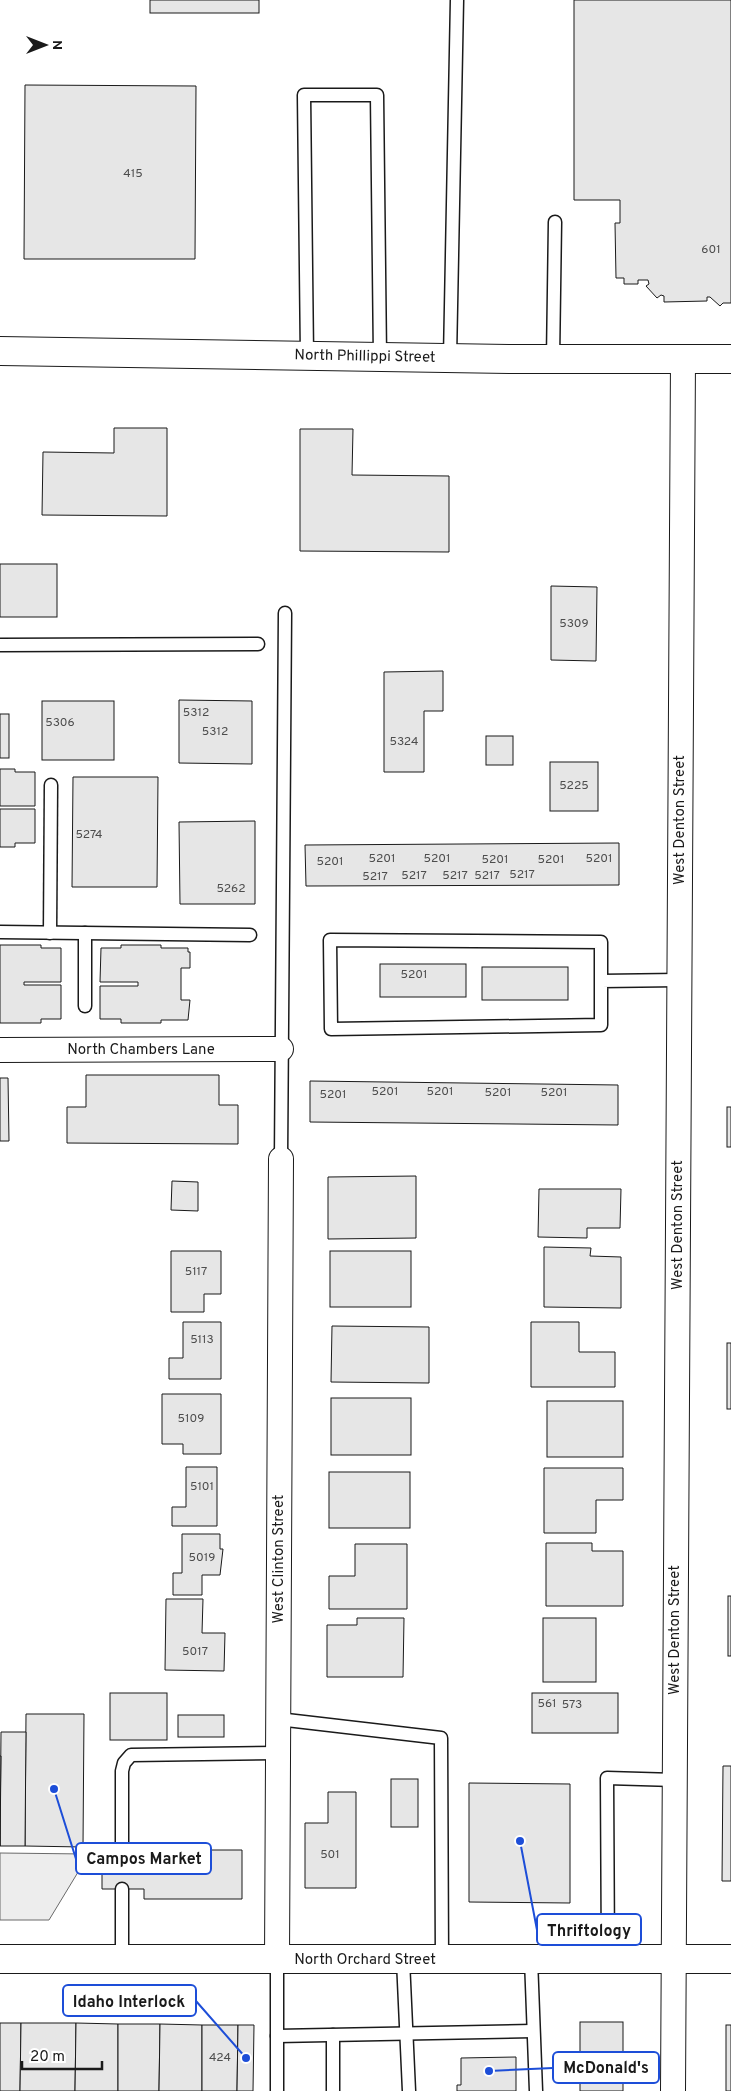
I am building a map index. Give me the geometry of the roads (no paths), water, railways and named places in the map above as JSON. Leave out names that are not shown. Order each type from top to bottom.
[{"type":"main road","name":"North Phillippi Street","points":[[0,351],[450,358],[731,359]]},
{"type":"main road","name":"North Orchard Street","points":[[0,1959],[731,1960]]},
{"type":"street","name":"West Denton Street","points":[[673,2091],[683,359]]},
{"type":"street","name":"North Chambers Lane","points":[[0,1050],[282,1049]]},
{"type":"street","name":"West Clinton Street","points":[[278,1960],[281,1159]]},
{"type":"lane","points":[[450,358],[457,0]]},
{"type":"lane","points":[[307,356],[304,95],[377,95],[380,357]]},
{"type":"lane","points":[[553,359],[555,222]]},
{"type":"lane","points":[[281,1159],[285,613]]},
{"type":"lane","points":[[0,645],[258,644]]},
{"type":"lane","points":[[50,933],[51,785]]},
{"type":"lane","points":[[0,932],[250,935]]},
{"type":"lane","points":[[85,933],[85,1006]]},
{"type":"lane","points":[[330,940],[601,942],[601,980],[601,1025],[331,1029],[330,940]]},
{"type":"lane","points":[[601,980],[679,980]]},
{"type":"lane","points":[[278,1719],[441,1738],[442,1960]]},
{"type":"lane","points":[[122,1866],[122,1771],[124,1763],[131,1755],[278,1753]]},
{"type":"lane","points":[[608,1959],[607,1778],[675,1780]]},
{"type":"lane","points":[[122,1890],[122,1959]]},
{"type":"lane","points":[[531,1959],[536,2091]]},
{"type":"lane","points":[[277,2091],[278,1960]]},
{"type":"lane","points":[[403,1960],[409,2091]]},
{"type":"lane","points":[[277,2036],[533,2031]]},
{"type":"lane","points":[[333,2035],[333,2091]]},
{"type":"place","name":"Campos Market","points":[[54,1789]]},
{"type":"place","name":"Thriftology","points":[[520,1841]]},
{"type":"place","name":"Idaho Interlock","points":[[246,2058]]},
{"type":"place","name":"McDonald's","points":[[489,2071]]}]
